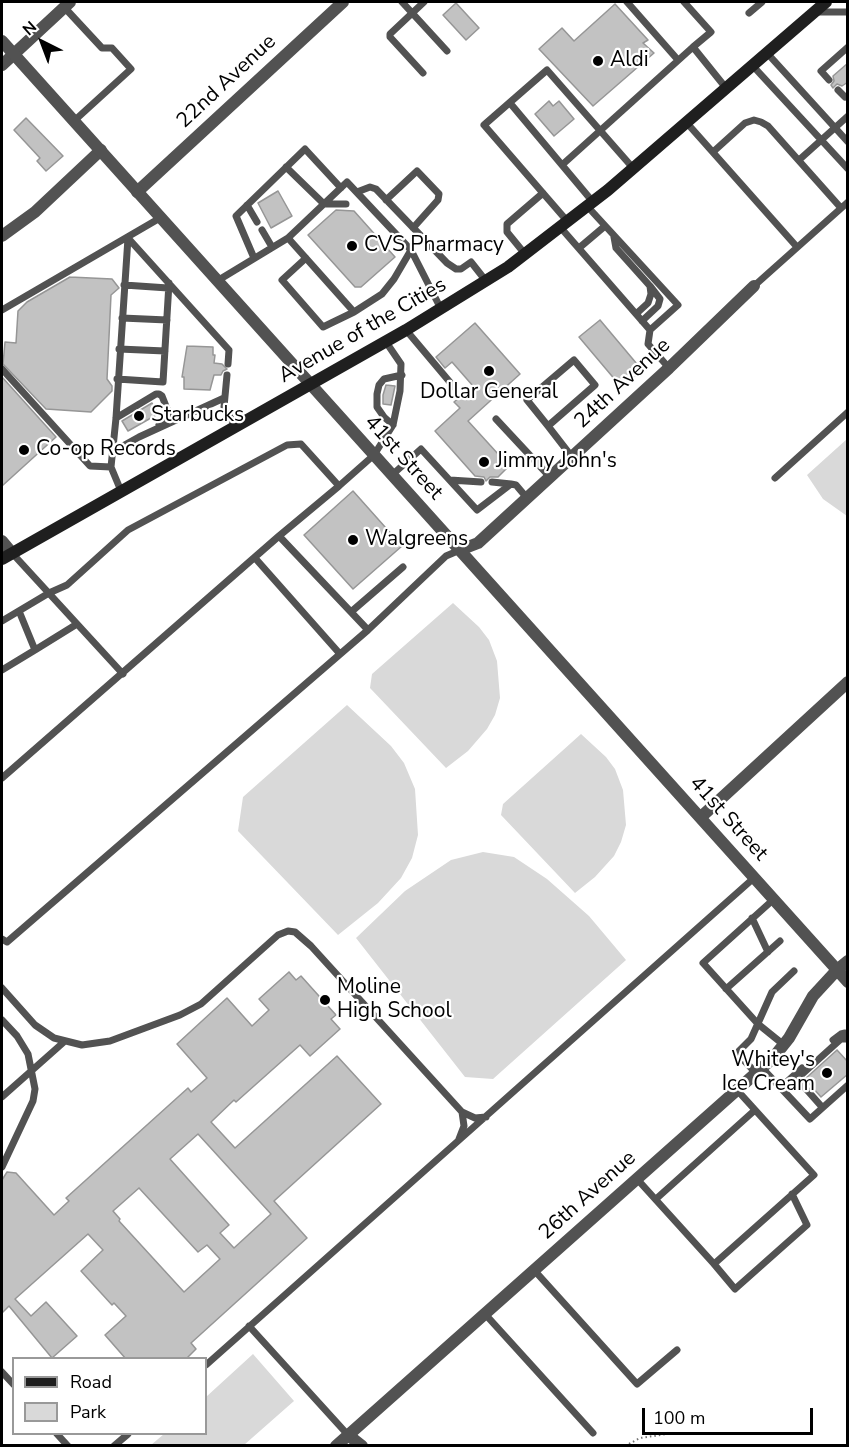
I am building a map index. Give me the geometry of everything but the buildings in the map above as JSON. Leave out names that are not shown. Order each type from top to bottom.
[{"type":"main road","name":"Avenue of the Cities","points":[[7,556],[386,342],[486,281],[565,225],[825,2]]},
{"type":"street","name":"22nd Avenue","points":[[137,192],[343,2]]},
{"type":"street","points":[[2,65],[67,4]]},
{"type":"street","name":"41st Street","points":[[2,41],[848,982]]},
{"type":"street","points":[[2,236],[35,212],[101,150]]},
{"type":"street","name":"24th Avenue","points":[[460,550],[478,543],[669,368],[754,286]]},
{"type":"street","points":[[2,541],[7,556]]},
{"type":"street","points":[[701,817],[845,688]]},
{"type":"street","name":"26th Avenue","points":[[336,1446],[759,1071],[784,1044],[813,996],[848,961]]},
{"type":"street","points":[[348,1435],[362,1446]]},
{"type":"lane","points":[[402,2],[447,51]]},
{"type":"lane","points":[[423,74],[390,37],[392,31],[424,2]]},
{"type":"lane","points":[[627,2],[678,60]]},
{"type":"lane","points":[[562,165],[711,32],[684,2]]},
{"type":"lane","points":[[749,13],[762,2]]},
{"type":"lane","points":[[67,4],[102,48],[112,48],[131,69],[74,121]]},
{"type":"lane","points":[[813,13],[848,12]]},
{"type":"lane","points":[[693,47],[726,88]]},
{"type":"lane","points":[[829,80],[821,71],[848,47]]},
{"type":"lane","points":[[767,53],[848,142]]},
{"type":"lane","points":[[752,65],[848,169]]},
{"type":"lane","points":[[633,168],[547,70],[484,125],[543,193],[579,248],[650,330]]},
{"type":"lane","points":[[838,90],[847,98]]},
{"type":"lane","points":[[510,103],[562,165],[605,226],[678,305],[650,330],[648,344],[669,368]]},
{"type":"lane","points":[[799,160],[848,116]]},
{"type":"lane","points":[[713,152],[745,123],[754,120],[768,126],[841,208]]},
{"type":"lane","points":[[686,122],[797,247]]},
{"type":"lane","points":[[254,258],[236,216],[305,149],[341,188]]},
{"type":"lane","points":[[286,167],[324,204],[346,204]]},
{"type":"lane","points":[[386,200],[417,171],[439,194],[438,200],[413,228]]},
{"type":"lane","points":[[217,281],[288,238],[347,182],[411,250],[441,309]]},
{"type":"lane","points":[[357,192],[370,187],[376,189],[447,263],[456,269],[461,269],[471,262],[486,281]]},
{"type":"lane","points":[[525,254],[507,232],[507,224],[543,193]]},
{"type":"lane","points":[[754,286],[848,202]]},
{"type":"lane","points":[[357,204],[368,205]]},
{"type":"lane","points":[[247,205],[257,222]]},
{"type":"lane","points":[[2,310],[160,218]]},
{"type":"lane","points":[[579,248],[605,226]]},
{"type":"lane","points":[[262,230],[272,248]]},
{"type":"lane","points":[[613,234],[616,248],[660,299],[658,306],[642,321]]},
{"type":"lane","points":[[121,491],[111,467],[128,238]]},
{"type":"lane","points":[[128,238],[229,350],[228,364]]},
{"type":"lane","points":[[288,238],[354,312]]},
{"type":"lane","points":[[306,258],[282,280],[323,327],[354,312],[382,294],[411,250]]},
{"type":"lane","points":[[124,285],[169,286]]},
{"type":"lane","points":[[117,379],[163,382],[169,286]]},
{"type":"lane","points":[[636,314],[648,303],[651,294],[650,286]]},
{"type":"lane","points":[[122,318],[166,320]]},
{"type":"lane","points":[[406,330],[454,387]]},
{"type":"lane","points":[[2,778],[374,455],[393,426],[398,409],[402,375],[401,364],[386,342]]},
{"type":"lane","points":[[119,349],[165,351]]},
{"type":"lane","points":[[548,426],[595,385],[574,360],[527,400],[573,457]]},
{"type":"lane","points":[[2,369],[90,466],[111,467]]},
{"type":"lane","points":[[227,375],[224,407],[236,427]]},
{"type":"lane","points":[[393,426],[377,407],[377,394],[379,385],[384,379],[402,375]]},
{"type":"lane","points":[[116,418],[156,394],[162,396],[169,414],[166,420],[140,437]]},
{"type":"lane","points":[[112,452],[224,398]]},
{"type":"lane","points":[[774,478],[848,412]]},
{"type":"lane","points":[[496,419],[550,477]]},
{"type":"lane","points":[[2,621],[67,585],[128,530],[287,445],[301,444],[339,486]]},
{"type":"lane","points":[[392,475],[421,449],[477,510],[511,484]]},
{"type":"lane","points":[[450,480],[481,482]]},
{"type":"lane","points":[[492,482],[516,485],[527,498]]},
{"type":"lane","points":[[279,536],[368,630]]},
{"type":"lane","points":[[2,939],[7,942],[368,630],[446,556],[460,550]]},
{"type":"lane","points":[[7,556],[49,593],[123,674]]},
{"type":"lane","points":[[255,558],[340,654]]},
{"type":"lane","points":[[351,612],[403,567]]},
{"type":"lane","points":[[19,611],[35,650]]},
{"type":"lane","points":[[2,670],[77,624]]},
{"type":"lane","points":[[207,1364],[755,877]]},
{"type":"lane","points":[[774,899],[702,963],[758,1024],[784,1044]]},
{"type":"lane","points":[[752,918],[768,952]]},
{"type":"lane","points":[[2,988],[35,1025],[46,1033],[82,1045],[110,1041],[180,1015],[201,1004],[278,935],[288,931],[300,935],[311,946],[462,1112],[475,1118],[487,1116]]},
{"type":"lane","points":[[726,989],[780,941]]},
{"type":"lane","points":[[794,971],[772,992],[751,1040],[736,1053],[780,1088],[810,1119],[848,1085]]},
{"type":"lane","points":[[2,1020],[28,1054],[35,1089],[33,1101],[2,1167]]},
{"type":"lane","points":[[780,1088],[841,1034],[846,1033],[848,1038],[841,1039],[799,1077],[799,1081],[822,1107]]},
{"type":"lane","points":[[2,1097],[65,1041]]},
{"type":"lane","points":[[714,1264],[814,1175],[737,1090]]},
{"type":"lane","points":[[656,1199],[755,1110]]},
{"type":"lane","points":[[456,1144],[465,1126],[462,1112]]},
{"type":"lane","points":[[637,1179],[735,1289],[807,1225],[792,1194]]},
{"type":"lane","points":[[534,1270],[637,1384],[677,1350]]},
{"type":"lane","points":[[484,1314],[593,1433]]},
{"type":"lane","points":[[249,1326],[348,1435]]},
{"type":"lane","points":[[114,1446],[127,1435]]},
{"type":"path","points":[[625,1446],[640,1438],[674,1433]]},
{"type":"green space","points":[[847,439],[847,516],[823,499],[807,475]]},
{"type":"green space","points":[[453,603],[479,627],[489,640],[497,661],[500,698],[495,715],[487,729],[468,751],[446,768],[370,688],[372,674]]},
{"type":"green space","points":[[347,705],[391,746],[404,763],[415,789],[418,835],[412,858],[401,878],[378,903],[338,935],[238,831],[243,797]]},
{"type":"green space","points":[[581,734],[606,757],[615,769],[623,790],[626,825],[614,856],[595,877],[575,893],[501,815],[503,804]]},
{"type":"green space","points":[[483,852],[514,857],[547,879],[589,916],[626,960],[493,1079],[465,1077],[356,938],[405,891],[451,860]]},
{"type":"green space","points":[[253,1354],[294,1401],[244,1445],[151,1445],[163,1435],[207,1435],[207,1396]]},
{"type":"place","name":"Aldi","points":[[598,61]]},
{"type":"place","name":"CVS Pharmacy","points":[[352,246]]},
{"type":"place","name":"Dollar General","points":[[489,371]]},
{"type":"place","name":"Starbucks","points":[[139,416]]},
{"type":"place","name":"Co-op Records","points":[[24,450]]},
{"type":"place","name":"Jimmy John's","points":[[484,462]]},
{"type":"place","name":"Walgreens","points":[[353,540]]},
{"type":"place","name":"Moline High School","points":[[325,1000]]},
{"type":"place","name":"Whitey's Ice Cream","points":[[827,1073]]}]
